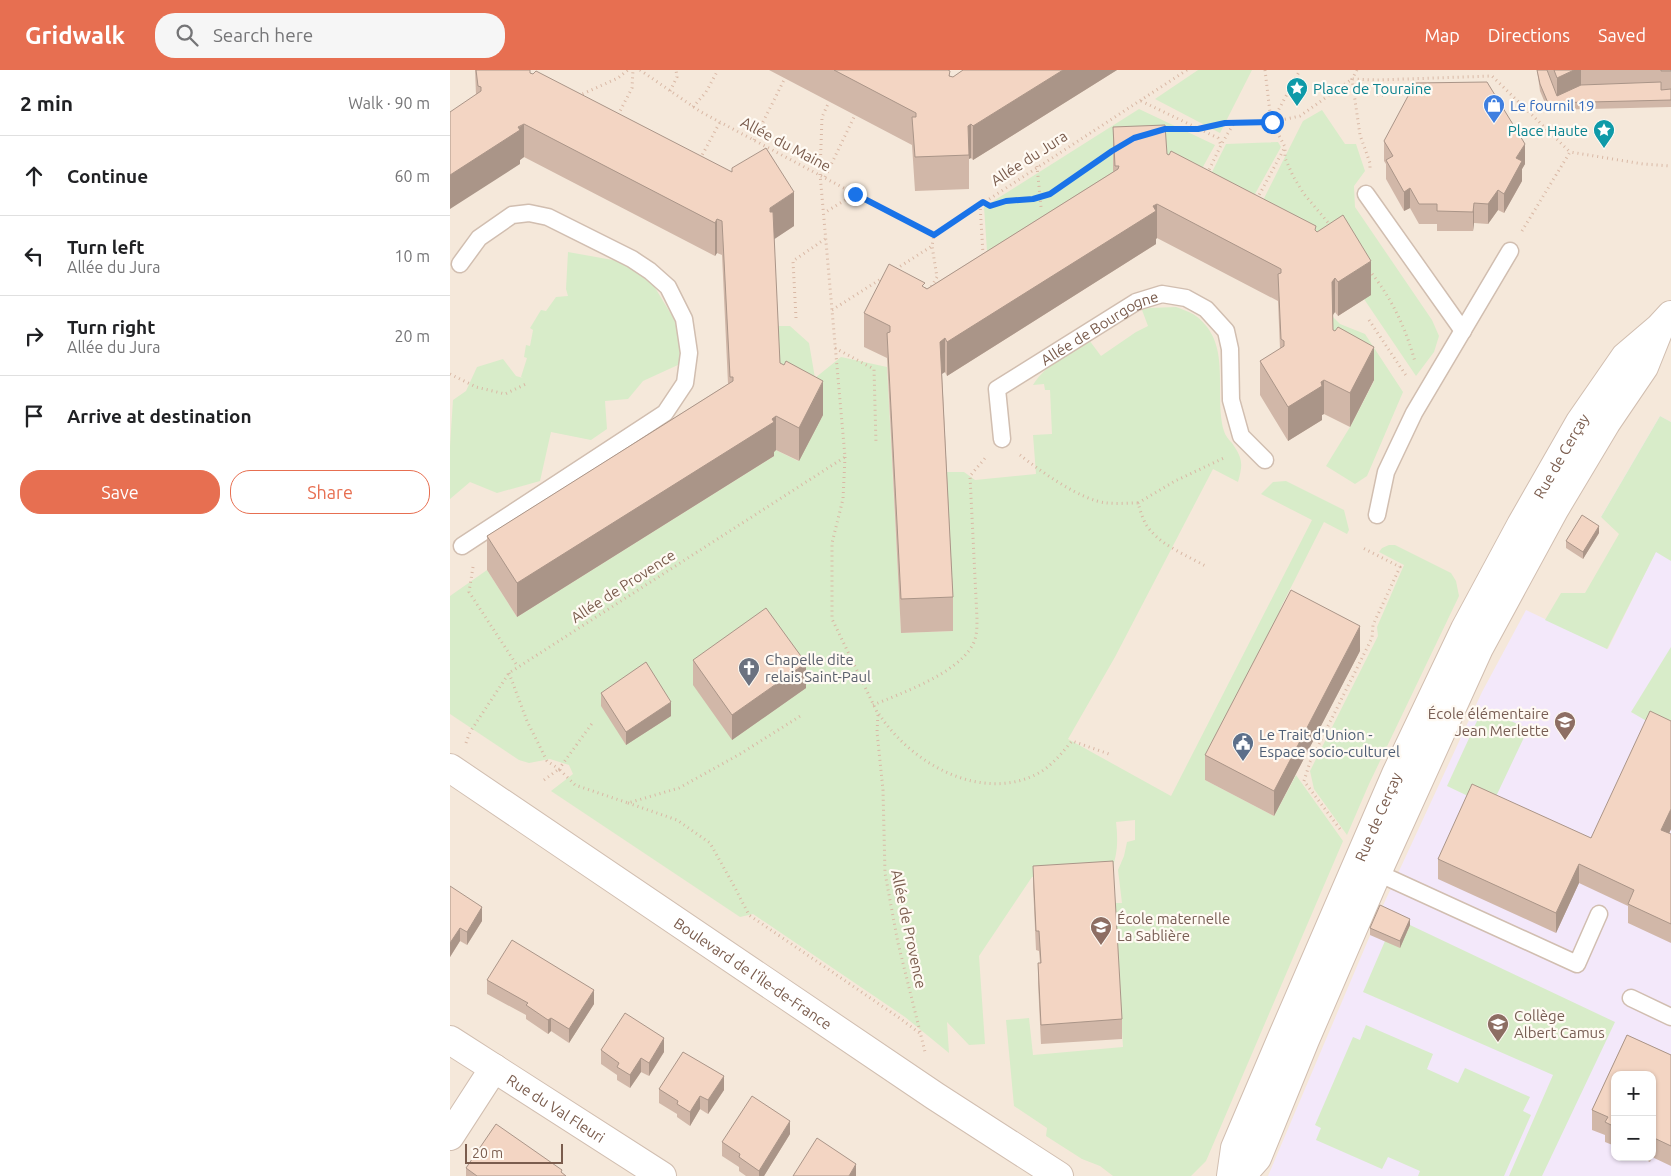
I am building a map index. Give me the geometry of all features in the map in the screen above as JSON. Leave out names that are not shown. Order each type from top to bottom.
[{"type":"street","name":"Rue de Cerçay","points":[[1241,1176],[1257,1158],[1305,1040],[1368,869],[1396,774],[1465,629],[1520,525],[1580,422],[1625,357],[1665,322]]},
{"type":"street","name":"Boulevard de l'Île-de-France","points":[[452,770],[935,1096],[1060,1176]]},
{"type":"street","name":"Rue de Cerçay","points":[[1231,1176],[1235,1148],[1368,869]]},
{"type":"street","name":"Rue du Val Fleuri","points":[[450,1040],[662,1176]]},
{"type":"street","points":[[450,1136],[494,1068]]},
{"type":"lane","points":[[1366,194],[1463,331]]},
{"type":"lane","points":[[460,264],[479,238],[512,215],[529,212],[548,217],[632,259],[650,270],[668,287],[684,319],[689,353],[685,383],[665,413],[466,544]]},
{"type":"lane","points":[[1377,515],[1386,472],[1420,405],[1510,251]]},
{"type":"lane","name":"Allée de Bourgogne","points":[[1002,439],[998,389],[1136,302],[1162,294],[1186,298],[1200,305],[1226,331],[1230,349],[1231,400],[1242,436],[1264,460]]},
{"type":"lane","points":[[1368,869],[1577,964],[1599,914]]},
{"type":"lane","points":[[1631,998],[1671,1017]]},
{"type":"path","points":[[574,98],[618,78],[628,70]]},
{"type":"path","points":[[614,123],[632,88],[633,70]]},
{"type":"path","name":"Allée du Maine","points":[[640,70],[701,112],[825,176],[855,194]]},
{"type":"path","points":[[670,91],[677,77],[676,70]]},
{"type":"path","points":[[693,107],[706,92],[718,70]]},
{"type":"path","name":"Allée du Jura","points":[[934,235],[1037,166],[1187,70]]},
{"type":"path","points":[[1265,70],[1272,122],[1285,147],[1285,158],[1293,176],[1310,201],[1334,230]]},
{"type":"path","points":[[1272,122],[1300,70]]},
{"type":"path","points":[[1157,132],[1165,129],[1198,129],[1234,123],[1272,122],[1300,116],[1352,79],[1357,70]]},
{"type":"path","points":[[1492,76],[1494,70]]},
{"type":"path","points":[[1352,79],[1376,80],[1492,76],[1570,152],[1643,164],[1671,166]]},
{"type":"path","points":[[754,140],[786,78]]},
{"type":"path","points":[[1352,79],[1360,135],[1370,163],[1366,194]]},
{"type":"path","points":[[1377,95],[1386,95]]},
{"type":"path","points":[[1140,100],[1218,138],[1221,145]]},
{"type":"path","name":"Allée de Provence","points":[[828,104],[822,117],[820,174],[845,457],[843,499],[832,543],[832,619],[878,714],[883,790],[885,873],[898,942],[922,1035],[935,1096]]},
{"type":"path","points":[[825,176],[855,115]]},
{"type":"path","points":[[697,165],[720,122]]},
{"type":"path","points":[[1205,176],[1234,123]]},
{"type":"path","points":[[983,254],[981,203],[990,206],[1006,201],[1033,199],[1050,194],[1119,147]]},
{"type":"path","points":[[1254,206],[1285,147]]},
{"type":"path","points":[[1510,251],[1570,152]]},
{"type":"path","points":[[1037,166],[1042,207]]},
{"type":"path","points":[[824,213],[855,194],[934,235],[932,246],[937,277],[925,298]]},
{"type":"path","points":[[796,318],[793,261],[826,238]]},
{"type":"path","points":[[832,310],[932,246]]},
{"type":"path","points":[[1367,267],[1400,316],[1418,375],[1420,405]]},
{"type":"path","points":[[1369,320],[1412,384],[1420,405]]},
{"type":"path","points":[[835,348],[874,369],[876,444]]},
{"type":"path","points":[[450,374],[476,387],[505,394],[528,383]]},
{"type":"path","points":[[873,705],[915,688],[939,675],[973,646],[977,619],[970,476],[1002,439],[1055,481],[1105,504],[1138,503],[1175,481],[1236,451],[1242,436]]},
{"type":"path","name":"Allée de Provence","points":[[452,770],[470,732],[509,673],[845,457]]},
{"type":"path","points":[[1138,503],[1145,524],[1151,532],[1172,547],[1207,567]]},
{"type":"path","points":[[466,544],[473,568],[469,592],[518,667]]},
{"type":"path","points":[[1345,837],[1304,781],[1310,762],[1372,638],[1372,625],[1400,567],[1361,547]]},
{"type":"path","points":[[509,673],[528,721],[547,761],[576,785],[677,820],[710,843],[749,915],[922,1035]]},
{"type":"path","points":[[878,714],[899,740],[918,757],[941,770],[964,779],[987,784],[1011,782],[1035,775],[1054,762],[1072,742],[1108,754]]},
{"type":"path","points":[[628,803],[679,788],[740,754],[802,715]]},
{"type":"path","points":[[544,780],[559,770],[593,722]]},
{"type":"shaded area","points":[[450,70],[1671,70],[1671,1176],[450,1176]]},
{"type":"shaded area","points":[[1660,416],[1671,422],[1671,1176],[1268,1176],[1380,912],[1482,692],[1526,610],[1608,649],[1656,551],[1601,517]]},
{"type":"green space","points":[[1198,70],[1252,70],[1220,133],[1155,99]]},
{"type":"green space","points":[[1139,109],[1215,145],[1188,194],[1115,199],[997,279],[987,251],[984,207]]},
{"type":"green space","points":[[1322,110],[1345,144],[1356,144],[1365,171],[1354,186],[1355,207],[1432,320],[1439,336],[1434,352],[1416,376],[1364,299],[1250,226],[1303,121]]},
{"type":"green space","points":[[1278,142],[1281,147],[1240,221],[1198,200],[1226,144]]},
{"type":"green space","points":[[568,252],[624,262],[654,286],[674,319],[685,351],[680,364],[643,381],[628,399],[605,401],[607,429],[591,440],[551,432],[540,481],[497,493],[470,482],[450,499],[450,446],[453,400],[466,391],[477,367],[503,359],[516,376],[523,378],[521,377],[527,358],[524,357],[526,345],[530,346],[533,330],[530,328],[541,310],[546,311],[556,297],[568,296],[566,289]]},
{"type":"green space","points":[[1176,307],[1193,314],[1206,325],[1214,338],[1220,368],[1221,416],[1226,436],[1240,458],[1240,476],[1238,482],[1213,469],[1115,657],[1068,739],[1171,796],[1312,520],[1261,494],[1273,482],[1286,481],[1344,510],[1349,530],[1347,534],[1324,522],[1280,609],[1291,615],[1205,780],[1274,816],[1296,775],[1343,841],[1206,1161],[1191,1176],[1113,1176],[1100,1166],[1082,1159],[1046,1136],[1047,1128],[1014,1106],[1006,1020],[1029,1018],[1033,1055],[1123,1047],[1114,903],[1122,903],[1118,870],[1127,842],[1135,840],[1135,820],[1116,822],[1117,847],[1111,871],[1032,877],[979,956],[985,1044],[969,1045],[947,1022],[949,1053],[905,1017],[753,914],[740,917],[551,791],[573,774],[569,765],[550,759],[529,763],[519,760],[450,714],[450,596],[487,570],[517,617],[774,456],[772,453],[776,450],[798,461],[780,397],[776,326],[790,326],[809,343],[815,378],[841,357],[887,367],[901,633],[953,631],[945,472],[964,472],[975,480],[1036,474],[1033,435],[1052,434],[1050,390],[1045,390],[1044,384],[1033,385],[1038,378],[1058,360],[1089,340],[1101,356],[1148,326],[1142,310]]},
{"type":"green space","points":[[1332,316],[1340,324],[1365,334],[1403,392],[1367,476],[1355,484],[1326,466],[1350,427],[1374,381],[1333,363]]},
{"type":"green space","points":[[1660,416],[1671,422],[1671,561],[1656,552],[1607,649],[1545,620],[1561,593],[1585,593],[1619,534],[1601,517]]},
{"type":"green space","points":[[1395,545],[1451,573],[1456,581],[1459,596],[1369,784],[1347,835],[1314,789],[1310,771],[1378,636],[1377,627],[1404,565],[1379,552],[1382,548]]},
{"type":"green space","points":[[1671,647],[1671,735],[1631,712]]},
{"type":"green space","points":[[1483,708],[1528,729],[1491,807],[1447,786]]},
{"type":"green space","points":[[1410,925],[1615,1022],[1542,1176],[1509,1176],[1553,1075],[1363,992],[1385,941]]},
{"type":"green space","points":[[1366,1025],[1433,1054],[1427,1069],[1458,1083],[1465,1068],[1530,1097],[1523,1111],[1531,1115],[1504,1176],[1418,1176],[1420,1171],[1388,1157],[1382,1169],[1316,1140],[1321,1128],[1315,1125],[1353,1037],[1360,1040]]},
{"type":"building","points":[[476,70],[530,70],[530,73],[533,74],[536,71],[732,172],[732,168],[766,148],[794,192],[770,208],[770,212],[773,212],[780,363],[784,365],[786,361],[823,381],[799,428],[776,416],[772,419],[774,422],[517,583],[487,536],[733,381],[733,377],[730,377],[722,221],[717,219],[715,223],[524,124],[518,127],[520,130],[450,175],[450,112],[481,91],[481,87],[478,86]]},
{"type":"building","points":[[834,70],[948,70],[950,71],[949,76],[953,77],[963,70],[1063,70],[973,126],[971,124],[968,126],[969,155],[915,157],[912,117],[916,117],[916,113]]},
{"type":"building","points":[[1537,70],[1547,70],[1557,96],[1581,85],[1661,82],[1661,90],[1671,89],[1671,100],[1548,103],[1540,84]]},
{"type":"building","points":[[1554,70],[1574,70],[1557,78]]},
{"type":"building","points":[[1487,82],[1525,144],[1516,158],[1522,161],[1504,194],[1498,190],[1488,204],[1474,203],[1473,212],[1437,211],[1437,204],[1419,204],[1410,188],[1404,192],[1386,160],[1393,156],[1384,141],[1415,83]]},
{"type":"building","points":[[1165,125],[1167,154],[1169,155],[1171,151],[1316,226],[1315,230],[1317,232],[1343,215],[1371,261],[1338,282],[1335,278],[1332,282],[1333,330],[1335,331],[1338,327],[1374,347],[1350,393],[1324,380],[1321,382],[1322,386],[1288,407],[1260,361],[1284,346],[1284,341],[1281,339],[1278,274],[1281,273],[1281,269],[1157,204],[1153,206],[1156,211],[947,342],[945,338],[940,342],[953,597],[901,599],[887,333],[890,332],[890,326],[864,313],[889,264],[925,283],[922,286],[927,289],[1118,169],[1119,166],[1115,166],[1113,127]]},
{"type":"building","points":[[1582,515],[1599,526],[1583,552],[1566,541]]},
{"type":"building","points":[[1291,590],[1360,626],[1274,791],[1205,755]]},
{"type":"building","points":[[766,608],[806,663],[732,715],[693,660]]},
{"type":"building","points":[[646,662],[671,702],[626,732],[601,693]]},
{"type":"building","points":[[1650,711],[1671,721],[1671,809],[1661,830],[1671,834],[1671,924],[1628,904],[1634,890],[1579,864],[1556,913],[1438,859],[1472,784],[1591,838]]},
{"type":"building","points":[[1113,861],[1122,1019],[1041,1025],[1038,963],[1041,963],[1039,931],[1036,931],[1033,866]]},
{"type":"building","points":[[450,886],[482,907],[467,932],[460,928],[450,943]]},
{"type":"building","points":[[1380,905],[1410,919],[1400,941],[1370,928]]},
{"type":"building","points":[[512,940],[594,990],[569,1029],[551,1018],[548,1020],[526,1005],[528,1003],[487,980]]},
{"type":"building","points":[[625,1013],[664,1038],[649,1063],[641,1058],[630,1075],[617,1067],[619,1063],[601,1050]]},
{"type":"building","points":[[1627,1035],[1671,1055],[1671,1146],[1656,1139],[1656,1071],[1611,1071],[1611,1125],[1605,1122],[1608,1117],[1592,1110]]},
{"type":"building","points":[[683,1052],[724,1076],[708,1100],[700,1096],[690,1112],[677,1104],[678,1101],[659,1089]]},
{"type":"building","points":[[752,1096],[790,1121],[759,1171],[739,1157],[740,1154],[722,1142]]},
{"type":"building","points":[[496,1124],[562,1170],[561,1172],[566,1176],[477,1176],[466,1168]]},
{"type":"building","points":[[817,1138],[856,1164],[849,1176],[793,1176]]},
{"type":"place","name":"Place de Touraine","points":[[1297,107]]},
{"type":"place","name":"Le fournil 19","points":[[1494,124]]},
{"type":"place","name":"Place Haute","points":[[1604,149]]},
{"type":"place","name":"Chapelle dite relais Saint-Paul","points":[[749,687]]},
{"type":"place","name":"École élémentaire Jean Merlette","points":[[1565,741]]},
{"type":"place","name":"Le Trait d'Union - Espace socio-culturel","points":[[1243,762]]},
{"type":"place","name":"École maternelle La Sablière","points":[[1101,946]]},
{"type":"place","name":"Collège Albert Camus","points":[[1498,1043]]},
{"type":"route","points":[[855,194],[934,235],[983,202],[990,206],[1006,201],[1033,199],[1050,194],[1134,138],[1165,129],[1198,129],[1225,123],[1272,122]]}]
